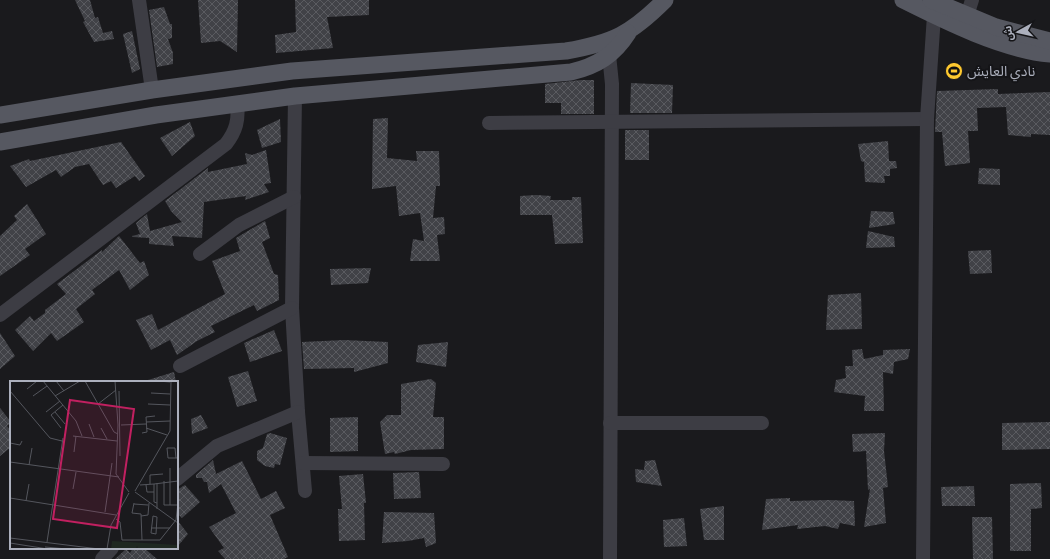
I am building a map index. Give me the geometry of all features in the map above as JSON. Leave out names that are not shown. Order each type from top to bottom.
[{"type":"main road","points":[[0,142],[156,115],[295,96],[571,72],[590,67],[609,48],[648,17],[665,0]]},
{"type":"main road","points":[[903,0],[932,8],[1010,46],[1050,54]]},
{"type":"main road","points":[[932,8],[970,8],[1014,32],[1050,41]]},
{"type":"main road","points":[[0,115],[152,90],[292,71],[609,48]]},
{"type":"street","points":[[139,0],[152,90]]},
{"type":"street","points":[[923,559],[927,119],[932,8]]},
{"type":"street","points":[[609,48],[612,122],[610,559]]},
{"type":"street","points":[[295,96],[292,308],[298,412],[305,492]]},
{"type":"street","points":[[1,314],[226,144],[237,126],[237,104]]},
{"type":"street","points":[[489,123],[927,119]]},
{"type":"street","points":[[200,254],[239,225],[294,197]]},
{"type":"street","points":[[180,366],[292,308]]},
{"type":"street","points":[[178,478],[218,446],[298,412]]},
{"type":"street","points":[[610,423],[762,423]]},
{"type":"street","points":[[303,463],[444,464]]},
{"type":"street","points":[[102,559],[111,549]]},
{"type":"building","points":[[75,0],[90,0],[95,18],[98,17],[103,33],[112,31],[114,39],[94,42],[83,22],[85,21]]},
{"type":"building","points":[[198,0],[238,0],[237,52],[220,41],[201,43]]},
{"type":"building","points":[[295,0],[369,0],[369,15],[327,17],[333,48],[276,53],[275,35],[296,32]]},
{"type":"building","points":[[164,7],[170,24],[172,24],[172,38],[168,39],[173,53],[173,64],[157,67],[149,10]]},
{"type":"building","points":[[132,31],[140,69],[132,73],[123,34]]},
{"type":"building","points":[[594,80],[594,114],[561,114],[561,103],[545,103],[545,84]]},
{"type":"building","points":[[631,83],[673,85],[672,113],[630,113]]},
{"type":"building","points":[[998,89],[998,94],[1050,92],[1050,135],[1031,134],[1031,137],[1008,135],[1006,107],[977,108],[978,131],[968,131],[970,163],[945,166],[942,132],[935,132],[937,91]]},
{"type":"building","points":[[388,118],[387,158],[417,161],[416,151],[439,151],[440,186],[436,186],[433,218],[444,217],[445,234],[437,235],[440,261],[410,261],[413,239],[424,241],[420,213],[399,216],[396,186],[372,189],[373,119]]},
{"type":"building","points":[[280,119],[281,142],[262,148],[257,130]]},
{"type":"building","points":[[190,122],[195,136],[172,156],[160,138]]},
{"type":"building","points":[[625,130],[649,130],[649,160],[625,160]]},
{"type":"building","points":[[888,141],[889,161],[896,161],[897,168],[890,169],[890,176],[884,176],[885,183],[865,182],[864,162],[861,161],[858,144]]},
{"type":"building","points":[[121,142],[145,176],[139,181],[135,176],[116,188],[111,181],[103,185],[89,164],[75,167],[61,177],[56,170],[26,187],[10,166],[29,159],[30,161]]},
{"type":"building","points":[[266,150],[271,183],[264,184],[269,192],[245,200],[246,196],[204,202],[202,238],[172,236],[174,246],[149,244],[149,238],[132,236],[140,234],[136,223],[147,214],[150,231],[182,222],[171,211],[165,201],[208,168],[208,172],[247,164],[245,153],[252,155]]},
{"type":"building","points":[[979,168],[1000,169],[1000,185],[978,184]]},
{"type":"building","points":[[520,196],[551,196],[550,200],[572,200],[572,197],[581,197],[583,243],[555,244],[552,215],[520,215]]},
{"type":"building","points":[[27,204],[46,234],[25,249],[30,255],[0,276],[0,236],[17,220],[14,216]]},
{"type":"building","points":[[871,211],[893,212],[895,224],[869,228]]},
{"type":"building","points":[[265,221],[270,238],[262,242],[274,274],[278,275],[279,300],[257,311],[254,305],[211,326],[215,332],[197,341],[177,355],[170,340],[151,350],[136,320],[152,314],[158,330],[225,294],[212,261],[240,251],[236,238]]},
{"type":"building","points":[[868,231],[894,237],[895,247],[866,248]]},
{"type":"building","points":[[119,236],[140,263],[144,261],[149,275],[130,290],[119,270],[92,290],[95,294],[76,309],[84,322],[57,341],[51,333],[33,351],[15,330],[30,316],[34,321],[45,313],[45,310],[66,294],[57,284],[102,250],[102,252]]},
{"type":"building","points":[[991,250],[992,273],[970,274],[968,251]]},
{"type":"building","points":[[371,268],[368,283],[331,285],[330,269]]},
{"type":"building","points":[[861,293],[862,329],[826,330],[828,295]]},
{"type":"building","points":[[274,330],[282,351],[250,362],[244,343]]},
{"type":"building","points":[[0,333],[15,356],[0,369]]},
{"type":"building","points":[[344,340],[388,342],[388,363],[354,372],[354,368],[304,369],[302,342]]},
{"type":"building","points":[[448,342],[446,367],[416,362],[418,345]]},
{"type":"building","points":[[862,349],[864,359],[883,355],[883,350],[910,349],[908,359],[894,362],[893,374],[883,372],[884,411],[864,411],[865,396],[834,392],[836,380],[846,378],[845,366],[853,366],[852,350]]},
{"type":"building","points":[[248,371],[257,401],[237,407],[228,377]]},
{"type":"building","points":[[174,372],[176,381],[148,381]]},
{"type":"building","points":[[431,379],[436,383],[433,417],[444,417],[444,449],[411,450],[395,454],[394,452],[385,454],[380,422],[387,415],[401,415],[401,384]]},
{"type":"building","points":[[0,408],[10,421],[7,426],[10,430],[10,448],[0,456]]},
{"type":"building","points":[[201,415],[208,428],[192,434],[191,419]]},
{"type":"building","points":[[358,417],[358,451],[330,452],[330,418]]},
{"type":"building","points":[[1050,422],[1050,449],[1002,450],[1002,423]]},
{"type":"building","points":[[270,433],[287,438],[280,465],[275,464],[274,468],[265,466],[257,460],[257,451],[263,448],[267,434]]},
{"type":"building","points":[[885,433],[884,451],[888,487],[883,488],[886,523],[864,527],[870,489],[868,490],[866,451],[853,452],[852,434]]},
{"type":"building","points":[[213,460],[216,474],[242,461],[261,499],[276,491],[285,508],[270,515],[288,557],[284,559],[225,559],[218,551],[224,548],[209,527],[236,513],[221,484],[209,493],[207,482],[204,482],[202,478],[196,478],[196,475]]},
{"type":"building","points":[[655,460],[662,486],[636,482],[635,469],[644,470],[645,461]]},
{"type":"building","points":[[419,472],[421,498],[394,499],[393,473]]},
{"type":"building","points":[[363,474],[366,503],[364,503],[365,540],[339,541],[338,509],[342,509],[339,476]]},
{"type":"building","points":[[1041,483],[1042,508],[1031,509],[1031,551],[1010,551],[1010,484]]},
{"type":"building","points":[[185,485],[200,502],[182,518],[178,514],[178,489]]},
{"type":"building","points":[[974,486],[975,506],[942,506],[941,487]]},
{"type":"building","points":[[790,498],[790,501],[854,501],[855,526],[840,523],[838,529],[825,526],[797,529],[798,525],[762,530],[766,499]]},
{"type":"building","points":[[724,506],[724,540],[704,540],[700,509]]},
{"type":"building","points":[[384,512],[434,513],[436,543],[426,547],[424,538],[382,543]]},
{"type":"building","points":[[972,517],[992,517],[993,559],[973,559]]},
{"type":"building","points":[[684,518],[687,546],[664,547],[663,520]]},
{"type":"building","points":[[178,521],[188,534],[178,546]]},
{"type":"building","points":[[126,549],[130,553],[132,549],[145,549],[157,559],[115,559]]},
{"type":"place","name":"نادي العايش","points":[[954,71]]}]
